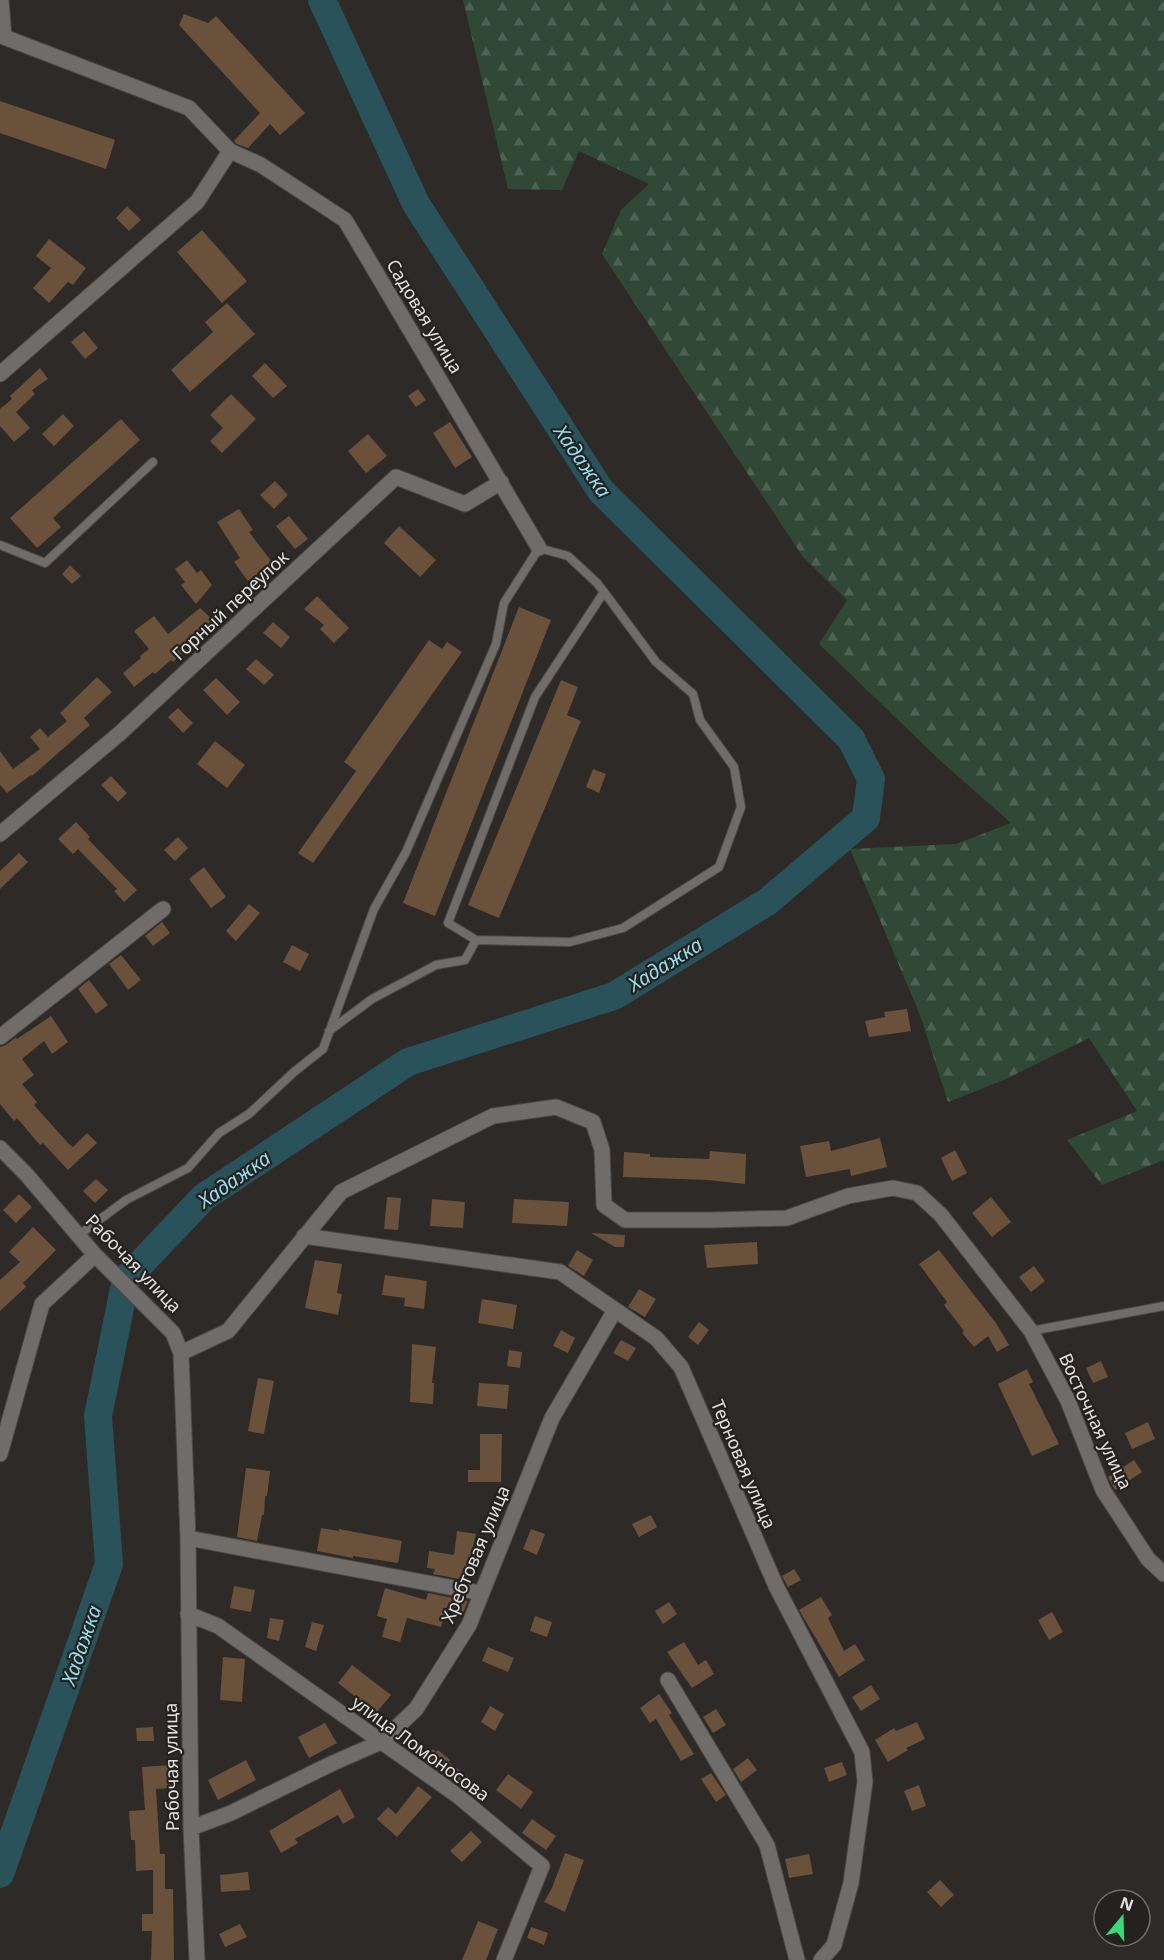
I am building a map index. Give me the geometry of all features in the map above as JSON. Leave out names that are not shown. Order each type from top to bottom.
[{"type":"street","name":"Садовая улица","points":[[1,0],[2,39],[189,108],[230,151],[261,165],[345,220],[539,548]]},
{"type":"street","points":[[0,375],[197,202],[230,151]]},
{"type":"street","name":"Горный переулок","points":[[0,834],[119,734],[396,477],[465,504],[501,482]]},
{"type":"street","points":[[0,1037],[163,909]]},
{"type":"street","name":"Восточная улица","points":[[304,1236],[341,1192],[493,1116],[556,1107],[593,1122],[602,1150],[604,1205],[625,1220],[712,1221],[787,1218],[848,1196],[893,1188],[917,1193],[941,1215],[1031,1331],[1068,1401],[1103,1490],[1148,1559],[1164,1574]]},
{"type":"street","name":"Рабочая улица","points":[[0,1148],[26,1174],[95,1255],[173,1333],[181,1353],[188,1538],[191,1828],[197,1960]]},
{"type":"street","points":[[181,1353],[228,1331],[304,1236]]},
{"type":"street","name":"Терновая улица","points":[[304,1236],[560,1272],[657,1338],[681,1367],[776,1586],[862,1752],[865,1782],[851,1883],[834,1945],[821,1960]]},
{"type":"street","points":[[0,1454],[42,1304],[95,1255]]},
{"type":"street","name":"Хребтовая улица","points":[[191,1828],[231,1814],[333,1763],[381,1742],[416,1709],[468,1625],[552,1418],[615,1310]]},
{"type":"street","points":[[188,1538],[481,1593]]},
{"type":"street","name":"улица Ломоносова","points":[[188,1614],[218,1626],[458,1796],[542,1866],[504,1960]]},
{"type":"street","points":[[668,1680],[767,1845],[797,1960]]},
{"type":"lane","points":[[0,545],[45,563],[153,462]]},
{"type":"lane","points":[[79,1235],[126,1200],[188,1168],[219,1132],[249,1114],[294,1072],[323,1049],[374,909],[406,852],[492,654],[504,603],[539,548],[568,556],[597,583],[604,592],[656,662],[693,694],[700,720],[734,767],[741,807],[718,867],[623,928],[570,942],[476,940],[448,922],[535,697],[604,592]]},
{"type":"lane","points":[[329,1031],[372,999],[436,965],[465,960],[476,940]]},
{"type":"lane","points":[[1031,1331],[1164,1306]]},
{"type":"green space","points":[[463,0],[1164,0],[1164,1160],[1102,1185],[1067,1140],[1137,1111],[1089,1038],[1006,1079],[948,1102],[920,1015],[850,849],[956,844],[1011,823],[943,763],[819,644],[847,600],[803,557],[602,254],[621,210],[649,184],[579,151],[562,190],[508,189]]},
{"type":"building","points":[[184,14],[208,23],[216,16],[305,113],[280,135],[270,124],[248,148],[237,144],[234,141],[260,113],[179,25]]},
{"type":"building","points":[[0,101],[115,140],[106,169],[0,133]]},
{"type":"building","points":[[127,206],[141,220],[129,231],[116,218]]},
{"type":"building","points":[[202,230],[247,281],[222,303],[177,252]]},
{"type":"building","points":[[49,239],[86,268],[73,285],[68,282],[49,303],[33,288],[51,268],[36,256]]},
{"type":"building","points":[[227,303],[255,334],[190,392],[171,370],[213,332],[205,322]]},
{"type":"building","points":[[84,331],[98,348],[85,359],[71,342]]},
{"type":"building","points":[[265,363],[287,386],[273,398],[252,376]]},
{"type":"building","points":[[40,368],[48,379],[32,390],[35,394],[16,412],[30,428],[14,442],[0,426],[0,409],[12,399],[10,396]]},
{"type":"building","points":[[418,389],[426,400],[416,407],[408,396]]},
{"type":"building","points":[[231,394],[256,419],[222,453],[210,441],[223,428],[210,415]]},
{"type":"building","points":[[63,414],[74,426],[54,446],[42,434]]},
{"type":"building","points":[[121,419],[140,440],[53,518],[61,527],[37,548],[10,518]]},
{"type":"building","points":[[450,422],[472,457],[455,468],[433,433]]},
{"type":"building","points":[[368,434],[387,456],[366,473],[348,451]]},
{"type":"building","points":[[275,481],[288,495],[274,509],[260,495]]},
{"type":"building","points":[[239,509],[253,530],[249,532],[272,562],[248,581],[234,562],[240,558],[217,522]]},
{"type":"building","points":[[289,516],[308,539],[295,549],[276,526]]},
{"type":"building","points":[[399,526],[436,560],[420,577],[384,543]]},
{"type":"building","points":[[187,560],[197,573],[201,570],[212,585],[196,604],[181,585],[185,582],[175,569]]},
{"type":"building","points":[[70,565],[81,576],[72,584],[62,574]]},
{"type":"building","points":[[317,596],[349,628],[334,643],[320,629],[324,625],[304,609]]},
{"type":"building","points":[[519,607],[551,620],[435,916],[403,903]]},
{"type":"building","points":[[200,608],[214,621],[179,650],[182,654],[173,662],[171,660],[155,674],[153,672],[134,687],[123,673],[149,649],[134,631],[154,616],[168,634]]},
{"type":"building","points":[[273,622],[290,637],[281,648],[263,633]]},
{"type":"building","points":[[429,640],[442,649],[447,642],[462,652],[313,863],[298,853],[356,771],[344,762]]},
{"type":"building","points":[[256,659],[274,675],[264,685],[246,669]]},
{"type":"building","points":[[97,677],[112,692],[84,718],[90,725],[32,776],[7,793],[0,785],[0,751],[13,769],[40,749],[30,737],[40,728],[48,737],[67,721],[60,713]]},
{"type":"building","points":[[216,678],[240,702],[227,715],[203,690]]},
{"type":"building","points":[[561,680],[578,687],[567,715],[581,721],[499,918],[468,905]]},
{"type":"building","points":[[178,708],[193,723],[183,733],[168,717]]},
{"type":"building","points":[[215,741],[245,765],[227,788],[197,764]]},
{"type":"building","points":[[593,769],[606,774],[599,793],[586,787]]},
{"type":"building","points":[[111,776],[127,793],[118,802],[101,785]]},
{"type":"building","points":[[76,822],[90,837],[88,839],[137,890],[124,902],[114,891],[117,889],[78,849],[73,854],[58,839]]},
{"type":"building","points":[[178,837],[188,848],[175,861],[164,850]]},
{"type":"building","points":[[19,853],[28,862],[0,889],[0,871]]},
{"type":"building","points":[[204,867],[226,897],[211,908],[189,879]]},
{"type":"building","points":[[249,904],[260,913],[236,941],[226,931]]},
{"type":"building","points":[[162,922],[170,933],[153,946],[145,936]]},
{"type":"building","points":[[292,945],[309,954],[300,971],[283,962]]},
{"type":"building","points":[[121,955],[141,980],[128,990],[109,964]]},
{"type":"building","points":[[89,980],[108,1005],[96,1014],[78,989]]},
{"type":"building","points":[[907,1009],[911,1031],[869,1037],[865,1021],[885,1017],[884,1012]]},
{"type":"building","points":[[51,1016],[68,1042],[52,1054],[44,1041],[22,1059],[34,1075],[22,1084],[37,1102],[34,1105],[69,1144],[73,1147],[87,1133],[97,1143],[68,1170],[43,1143],[40,1145],[17,1118],[14,1121],[0,1104],[0,1047],[16,1037],[17,1039]]},
{"type":"building","points":[[880,1138],[887,1167],[851,1176],[850,1169],[806,1177],[800,1146],[829,1141],[831,1151]]},
{"type":"building","points":[[955,1150],[967,1173],[952,1181],[941,1158]]},
{"type":"building","points":[[710,1151],[746,1154],[745,1184],[708,1180],[623,1177],[624,1152],[650,1154],[650,1157],[709,1159]]},
{"type":"building","points":[[96,1179],[108,1190],[95,1203],[83,1191]]},
{"type":"building","points":[[19,1194],[32,1207],[16,1223],[3,1210]]},
{"type":"building","points":[[387,1197],[401,1198],[398,1230],[384,1229]]},
{"type":"building","points":[[991,1197],[1011,1222],[992,1237],[972,1213]]},
{"type":"building","points":[[432,1199],[465,1202],[463,1228],[430,1226]]},
{"type":"building","points":[[514,1199],[569,1202],[567,1226],[512,1223]]},
{"type":"building","points":[[33,1227],[56,1250],[23,1283],[26,1287],[0,1311],[0,1280],[20,1262],[9,1252]]},
{"type":"building","points":[[591,1233],[625,1235],[624,1247],[615,1247]]},
{"type":"building","points":[[757,1242],[758,1264],[707,1268],[704,1245]]},
{"type":"building","points":[[577,1250],[593,1260],[584,1276],[568,1266]]},
{"type":"building","points":[[939,1250],[996,1323],[1009,1345],[997,1352],[988,1336],[974,1347],[962,1333],[964,1331],[944,1305],[947,1302],[919,1264]]},
{"type":"building","points":[[315,1260],[342,1264],[337,1293],[342,1294],[338,1315],[305,1308]]},
{"type":"building","points":[[1034,1266],[1045,1281],[1031,1292],[1019,1277]]},
{"type":"building","points":[[385,1275],[427,1281],[424,1309],[404,1306],[405,1298],[382,1295]]},
{"type":"building","points":[[639,1289],[656,1299],[645,1317],[628,1307]]},
{"type":"building","points":[[482,1299],[517,1305],[513,1329],[478,1323]]},
{"type":"building","points":[[699,1322],[709,1330],[698,1345],[688,1337]]},
{"type":"building","points":[[561,1330],[575,1338],[568,1353],[553,1346]]},
{"type":"building","points":[[621,1340],[636,1348],[628,1361],[613,1353]]},
{"type":"building","points":[[412,1344],[436,1347],[432,1383],[434,1383],[433,1404],[410,1402]]},
{"type":"building","points":[[509,1350],[522,1352],[520,1368],[507,1366]]},
{"type":"building","points":[[1101,1361],[1108,1377],[1093,1383],[1086,1368]]},
{"type":"building","points":[[1027,1369],[1033,1382],[1029,1384],[1059,1444],[1032,1456],[998,1384]]},
{"type":"building","points":[[258,1378],[274,1381],[264,1434],[248,1431]]},
{"type":"building","points":[[479,1383],[509,1385],[507,1409],[477,1406]]},
{"type":"building","points":[[1148,1422],[1155,1439],[1132,1449],[1125,1433]]},
{"type":"building","points":[[480,1434],[502,1434],[501,1482],[468,1482],[468,1470],[480,1470]]},
{"type":"building","points":[[1134,1460],[1142,1472],[1115,1490],[1108,1477]]},
{"type":"building","points":[[246,1468],[270,1471],[264,1515],[262,1515],[257,1541],[237,1537]]},
{"type":"building","points":[[651,1515],[657,1527],[639,1537],[632,1524]]},
{"type":"building","points":[[321,1528],[339,1531],[339,1529],[402,1541],[398,1563],[317,1551]]},
{"type":"building","points":[[531,1529],[545,1534],[537,1555],[523,1549]]},
{"type":"building","points":[[457,1531],[476,1534],[465,1580],[433,1574],[435,1569],[427,1568],[429,1551],[454,1555]]},
{"type":"building","points":[[794,1569],[801,1580],[788,1587],[782,1576]]},
{"type":"building","points":[[234,1586],[255,1590],[251,1612],[230,1608]]},
{"type":"building","points":[[385,1588],[426,1600],[428,1593],[468,1601],[463,1613],[447,1607],[441,1627],[407,1618],[400,1642],[382,1637],[387,1619],[377,1616]]},
{"type":"building","points":[[821,1597],[832,1615],[828,1618],[844,1651],[855,1644],[865,1660],[839,1677],[799,1610]]},
{"type":"building","points":[[669,1602],[677,1614],[663,1624],[655,1611]]},
{"type":"building","points":[[1052,1612],[1063,1632],[1049,1640],[1038,1620]]},
{"type":"building","points":[[535,1616],[552,1622],[547,1637],[530,1631]]},
{"type":"building","points":[[270,1618],[284,1620],[279,1641],[267,1638]]},
{"type":"building","points":[[312,1622],[324,1625],[316,1651],[305,1647]]},
{"type":"building","points":[[684,1642],[698,1665],[706,1660],[714,1674],[692,1688],[667,1652]]},
{"type":"building","points":[[488,1647],[514,1658],[508,1672],[482,1661]]},
{"type":"building","points":[[223,1657],[245,1659],[242,1702],[220,1700]]},
{"type":"building","points":[[352,1665],[391,1695],[376,1713],[338,1683]]},
{"type":"building","points":[[871,1685],[880,1699],[861,1711],[852,1697]]},
{"type":"building","points":[[659,1694],[672,1713],[669,1715],[694,1754],[681,1761],[656,1719],[650,1723],[640,1708]]},
{"type":"building","points":[[490,1706],[504,1714],[495,1731],[481,1722]]},
{"type":"building","points":[[716,1709],[726,1725],[713,1733],[703,1717]]},
{"type":"building","points":[[917,1722],[925,1739],[906,1748],[908,1750],[888,1762],[875,1740],[894,1728],[896,1731]]},
{"type":"building","points":[[325,1723],[337,1743],[309,1758],[298,1737]]},
{"type":"building","points":[[153,1727],[154,1741],[137,1741],[136,1728]]},
{"type":"building","points":[[433,1749],[436,1752],[438,1750],[478,1785],[471,1794],[426,1758]]},
{"type":"building","points":[[748,1758],[757,1770],[741,1782],[733,1769]]},
{"type":"building","points":[[246,1760],[256,1780],[218,1800],[208,1780]]},
{"type":"building","points":[[842,1762],[847,1775],[829,1782],[824,1768]]},
{"type":"building","points":[[172,1765],[174,1788],[156,1789],[160,1854],[165,1854],[165,1889],[173,1889],[174,1960],[151,1960],[152,1931],[142,1931],[142,1914],[153,1914],[153,1870],[136,1871],[135,1840],[131,1840],[129,1811],[145,1810],[142,1767]]},
{"type":"building","points":[[711,1773],[726,1795],[716,1802],[701,1779]]},
{"type":"building","points":[[508,1774],[533,1792],[521,1809],[496,1790]]},
{"type":"building","points":[[919,1785],[926,1806],[912,1811],[904,1791]]},
{"type":"building","points":[[418,1786],[432,1797],[397,1837],[377,1819],[388,1807],[396,1814]]},
{"type":"building","points":[[340,1789],[355,1817],[343,1824],[338,1815],[295,1839],[298,1843],[281,1853],[269,1831]]},
{"type":"building","points":[[532,1819],[556,1836],[546,1850],[522,1833]]},
{"type":"building","points":[[471,1831],[482,1842],[462,1862],[450,1851]]},
{"type":"building","points":[[565,1853],[584,1860],[565,1912],[544,1902],[552,1888]]},
{"type":"building","points":[[809,1854],[813,1874],[789,1878],[785,1859]]},
{"type":"building","points":[[248,1872],[250,1890],[221,1892],[220,1875]]},
{"type":"building","points":[[940,1880],[954,1895],[941,1907],[927,1892]]},
{"type":"building","points":[[478,1921],[498,1929],[486,1960],[462,1960]]},
{"type":"building","points":[[240,1924],[247,1937],[225,1947],[219,1934]]},
{"type":"building","points":[[531,1927],[548,1933],[544,1945],[527,1938]]},
{"type":"waterway","name":"Хадажка","points":[[0,1874],[109,1564],[98,1416],[126,1279],[204,1197],[408,1062],[614,996],[767,902],[866,818],[871,779],[851,739],[601,491],[416,204],[322,0]]}]
